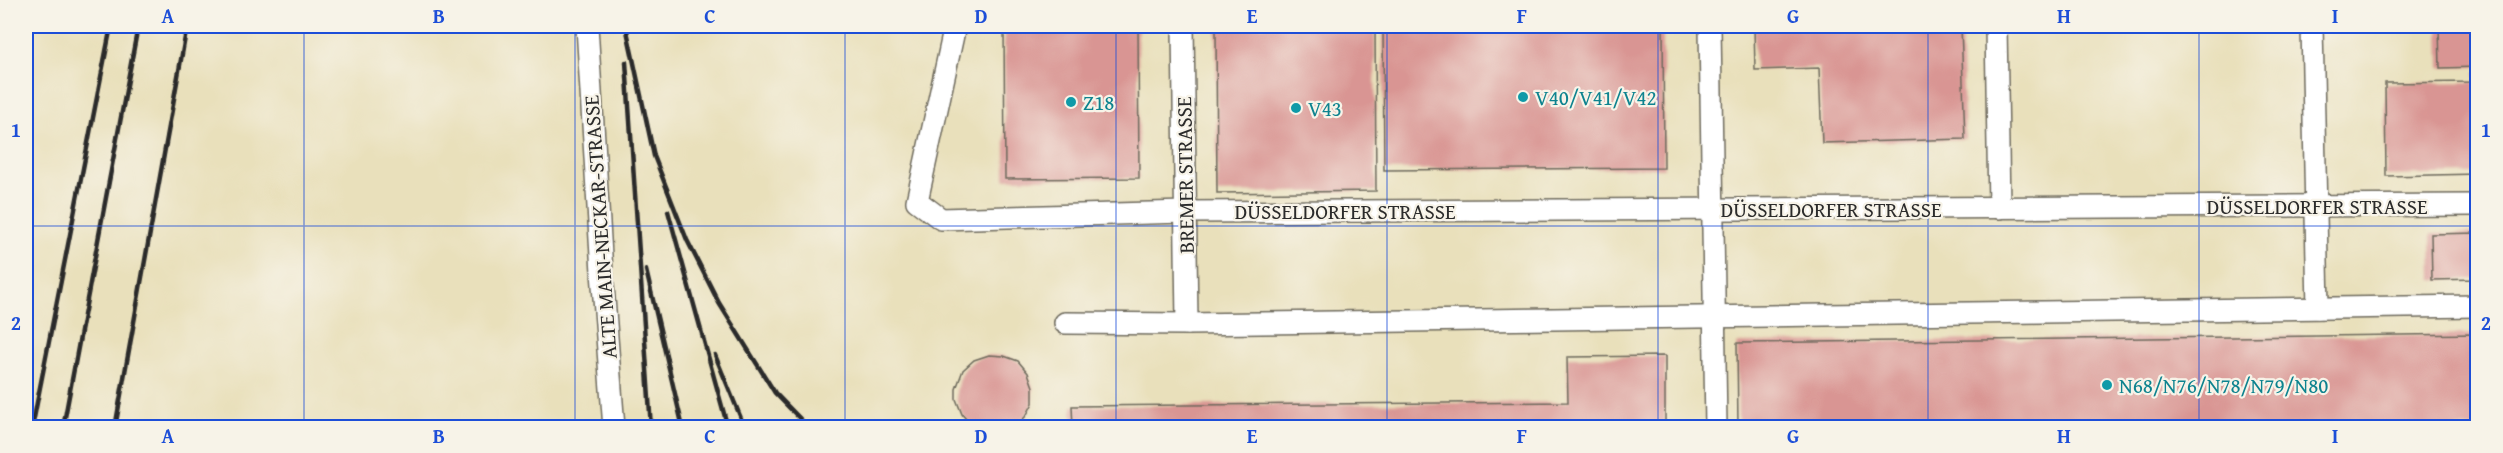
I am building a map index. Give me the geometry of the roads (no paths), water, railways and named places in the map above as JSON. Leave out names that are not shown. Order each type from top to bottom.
[{"type":"lane","name":"ALTE MAIN-NECKAR-STRASSE","points":[[587,26],[614,428]]},
{"type":"lane","name":"DÜSSELDORFER STRASSE","points":[[955,26],[917,201],[941,219],[1185,212],[2478,205]]},
{"type":"lane","name":"BREMER STRASSE","points":[[1183,26],[1187,324]]},
{"type":"lane","points":[[1710,26],[1716,428]]},
{"type":"lane","points":[[1996,26],[1999,208]]},
{"type":"lane","points":[[2312,26],[2318,308]]},
{"type":"lane","points":[[1065,323],[1187,324],[2478,306]]},
{"type":"railway","points":[[32,428],[111,26]]},
{"type":"railway","points":[[63,428],[138,26]]},
{"type":"railway","points":[[115,428],[187,26]]},
{"type":"railway","points":[[626,26],[654,156],[687,240],[719,303],[775,393],[809,428]]},
{"type":"railway","points":[[626,62],[651,428]]},
{"type":"railway","points":[[668,211],[728,428]]},
{"type":"railway","points":[[646,270],[683,428]]},
{"type":"railway","points":[[715,355],[745,428]]},
{"type":"place","name":"V40/V41/V42","points":[[1523,97]]},
{"type":"place","name":"Z18","points":[[1071,102]]},
{"type":"place","name":"V43","points":[[1296,108]]},
{"type":"place","name":"N68/N76/N78/N79/N80","points":[[2107,385]]}]
